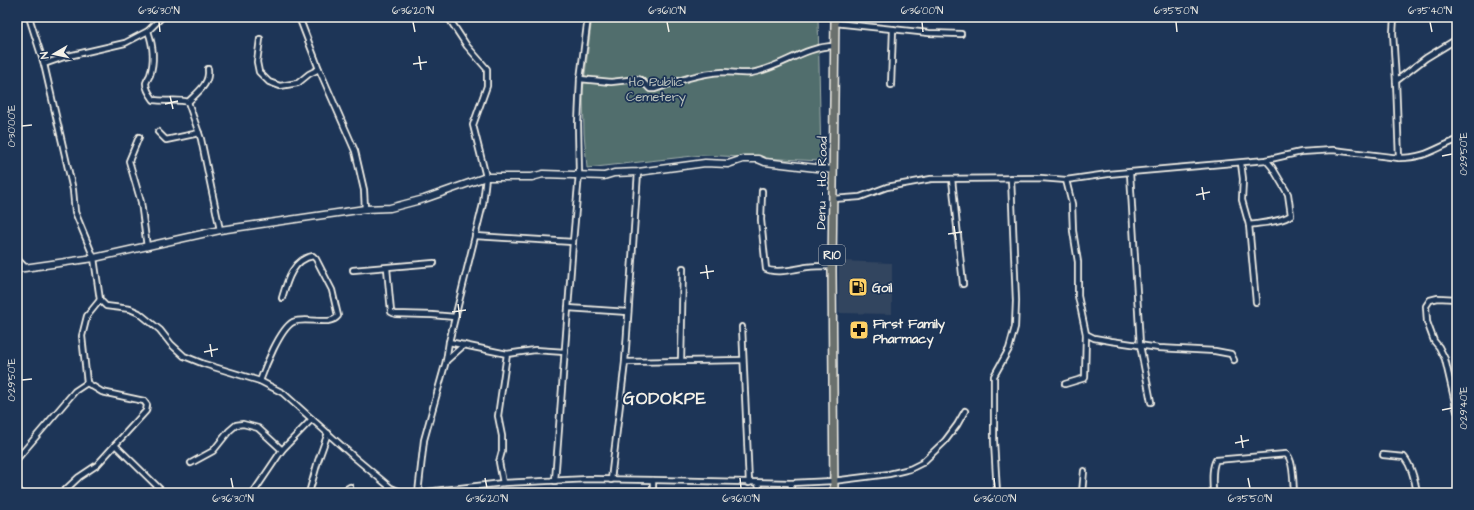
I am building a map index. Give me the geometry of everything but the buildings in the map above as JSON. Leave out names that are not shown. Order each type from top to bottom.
[{"type":"main road","name":"Denu - Ho Road","points":[[834,493],[832,266],[835,20]]},
{"type":"street","points":[[29,17],[44,64],[73,190],[76,212],[94,258],[100,300],[106,306],[130,309],[139,313],[160,330],[171,344],[184,356],[204,364],[260,381],[283,393],[391,488],[403,493]]},
{"type":"street","points":[[44,64],[64,57],[125,43],[148,31],[162,17]]},
{"type":"street","points":[[299,17],[319,69],[354,150],[364,190],[365,209]]},
{"type":"street","points":[[556,481],[579,174],[578,124],[580,79],[588,17]]},
{"type":"street","points":[[1394,17],[1393,33],[1399,158]]},
{"type":"street","points":[[450,20],[467,46],[487,69],[487,86],[473,125],[486,177],[483,204],[449,342],[446,361],[424,440],[418,493],[503,482],[653,480],[791,483],[833,481],[889,474],[916,468],[944,441],[957,425],[965,411]]},
{"type":"street","points":[[835,20],[893,29],[929,33],[961,34]]},
{"type":"street","points":[[891,85],[893,29]]},
{"type":"street","points":[[148,31],[152,42],[153,60],[146,84],[149,93],[154,100],[163,102],[180,100],[188,102]]},
{"type":"street","points":[[260,39],[257,62],[260,72],[270,82],[280,86],[298,83],[309,74],[319,69]]},
{"type":"street","points":[[1396,82],[1426,58],[1457,39]]},
{"type":"street","points":[[580,79],[610,82],[638,79],[650,89],[655,89],[686,78],[723,72],[750,73],[770,67],[811,49],[823,46],[835,46]]},
{"type":"street","points":[[188,102],[204,87],[209,77],[208,69]]},
{"type":"street","points":[[188,102],[199,133],[220,230]]},
{"type":"street","points":[[158,132],[166,140],[199,133]]},
{"type":"street","points":[[139,137],[129,161],[141,202],[147,247]]},
{"type":"street","points":[[833,199],[860,197],[887,187],[932,179],[1041,178],[1066,180],[1266,160],[1301,152],[1333,150],[1399,158],[1412,158],[1435,151],[1457,140]]},
{"type":"street","points":[[17,269],[94,258],[220,230],[365,209],[390,208],[424,199],[486,177],[532,177],[543,174],[604,176],[625,172],[638,172],[705,163],[728,164],[743,158],[833,170]]},
{"type":"street","points":[[1249,225],[1281,220],[1291,215],[1288,194],[1272,167],[1266,160]]},
{"type":"street","points":[[1241,162],[1243,180],[1242,200],[1249,225],[1256,302]]},
{"type":"street","points":[[611,480],[625,362],[638,172]]},
{"type":"street","points":[[1130,173],[1140,345],[1151,402]]},
{"type":"street","points":[[997,493],[994,441],[994,376],[1009,349],[1015,327],[1016,301],[1011,178]]},
{"type":"street","points":[[952,179],[963,284]]},
{"type":"street","points":[[1065,384],[1085,378],[1086,334],[1078,296],[1078,262],[1073,231],[1072,204],[1066,180]]},
{"type":"street","points":[[762,191],[761,220],[766,269],[769,271],[832,266]]},
{"type":"street","points":[[475,236],[573,242]]},
{"type":"street","points":[[260,381],[265,365],[278,341],[292,322],[301,320],[333,320],[338,316],[332,290],[313,256],[300,261],[289,276],[282,298]]},
{"type":"street","points":[[17,259],[26,268]]},
{"type":"street","points":[[353,270],[434,263]]},
{"type":"street","points":[[387,268],[391,312],[402,315],[432,315],[455,318]]},
{"type":"street","points":[[681,361],[683,268]]},
{"type":"street","points":[[1457,299],[1438,298],[1430,300],[1426,306],[1426,311],[1434,341],[1440,347],[1445,359],[1457,411]]},
{"type":"street","points":[[87,383],[82,336],[87,316],[100,300]]},
{"type":"street","points":[[568,308],[628,312]]},
{"type":"street","points":[[742,326],[749,483]]},
{"type":"street","points":[[1086,334],[1094,338],[1159,348],[1215,351],[1231,354],[1234,360]]},
{"type":"street","points":[[449,342],[507,354],[535,350],[565,352]]},
{"type":"street","points":[[446,361],[464,345]]},
{"type":"street","points":[[503,482],[499,462],[502,451],[502,436],[498,416],[507,354]]},
{"type":"street","points":[[625,362],[743,360]]},
{"type":"street","points":[[62,493],[79,477],[97,465],[146,411],[147,405],[144,401],[102,392],[87,383]]},
{"type":"street","points":[[17,459],[75,391],[87,383]]},
{"type":"street","points":[[253,493],[282,450],[312,418]]},
{"type":"street","points":[[191,463],[213,451],[236,424],[244,424],[258,428],[282,450]]},
{"type":"street","points":[[309,493],[328,433]]},
{"type":"street","points":[[115,445],[164,493]]},
{"type":"street","points":[[1213,493],[1213,471],[1216,460],[1286,454],[1289,456],[1291,461],[1294,493]]},
{"type":"street","points":[[1383,455],[1397,455],[1404,457],[1409,463],[1417,493]]},
{"type":"street","points":[[1082,493],[1084,471]]},
{"type":"street","points":[[653,480],[653,493]]},
{"type":"street","points":[[758,483],[760,493]]},
{"type":"street","points":[[791,483],[791,493]]},
{"type":"street","points":[[340,493],[350,487]]},
{"type":"street","points":[[17,490],[21,493]]},
{"type":"shaded area","points":[[839,261],[892,263],[892,314],[839,313]]},
{"type":"green space","name":"Ho Public Cemetery","points":[[592,17],[818,17],[821,161],[702,155],[587,168],[583,91]]},
{"type":"place","name":"Goil","points":[[858,287]]},
{"type":"place","name":"First Family Pharmacy","points":[[859,330]]},
{"type":"district","name":"GODOKPE","points":[[665,398]]}]
